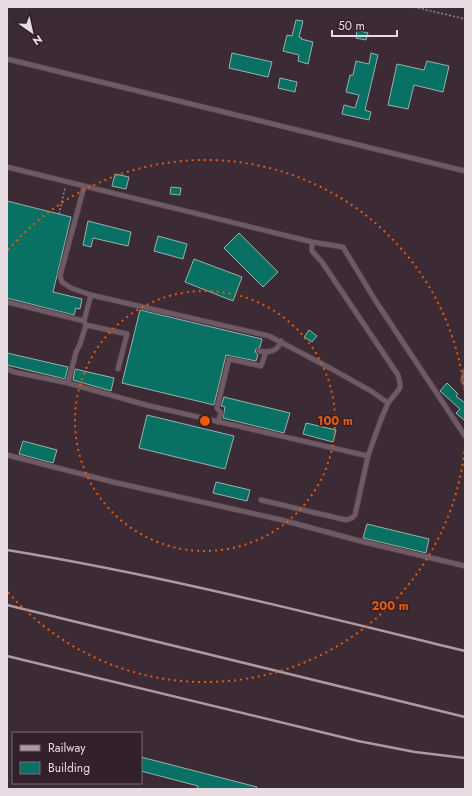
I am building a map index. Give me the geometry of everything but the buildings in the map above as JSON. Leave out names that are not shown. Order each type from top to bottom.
[{"type":"lane","points":[[7,59],[465,171]]},
{"type":"lane","points":[[7,167],[67,183],[312,242],[343,247],[375,300],[465,436]]},
{"type":"lane","points":[[84,187],[60,276],[62,282],[71,288],[91,295],[269,336],[371,391],[388,403]]},
{"type":"lane","points":[[261,500],[346,520],[352,518],[355,515],[368,456],[380,422],[388,403],[400,388],[398,376],[322,262],[312,251],[312,242]]},
{"type":"lane","points":[[68,383],[76,352],[80,344],[91,295]]},
{"type":"lane","points":[[7,302],[128,334],[118,369]]},
{"type":"lane","points":[[259,351],[274,351],[280,346],[281,342]]},
{"type":"lane","points":[[218,422],[221,413],[217,408],[229,359],[261,366],[266,352]]},
{"type":"lane","points":[[7,369],[14,372],[68,383],[146,405],[368,456]]},
{"type":"lane","points":[[465,371],[463,380],[465,384]]},
{"type":"lane","points":[[7,455],[113,482],[282,520],[364,542],[465,566]]},
{"type":"path","points":[[414,7],[465,19]]},
{"type":"path","points":[[59,214],[67,183]]},
{"type":"railway","points":[[7,550],[180,583],[465,651]]},
{"type":"railway","points":[[7,605],[465,717]]},
{"type":"railway","points":[[7,656],[358,741],[415,752],[465,758]]}]
